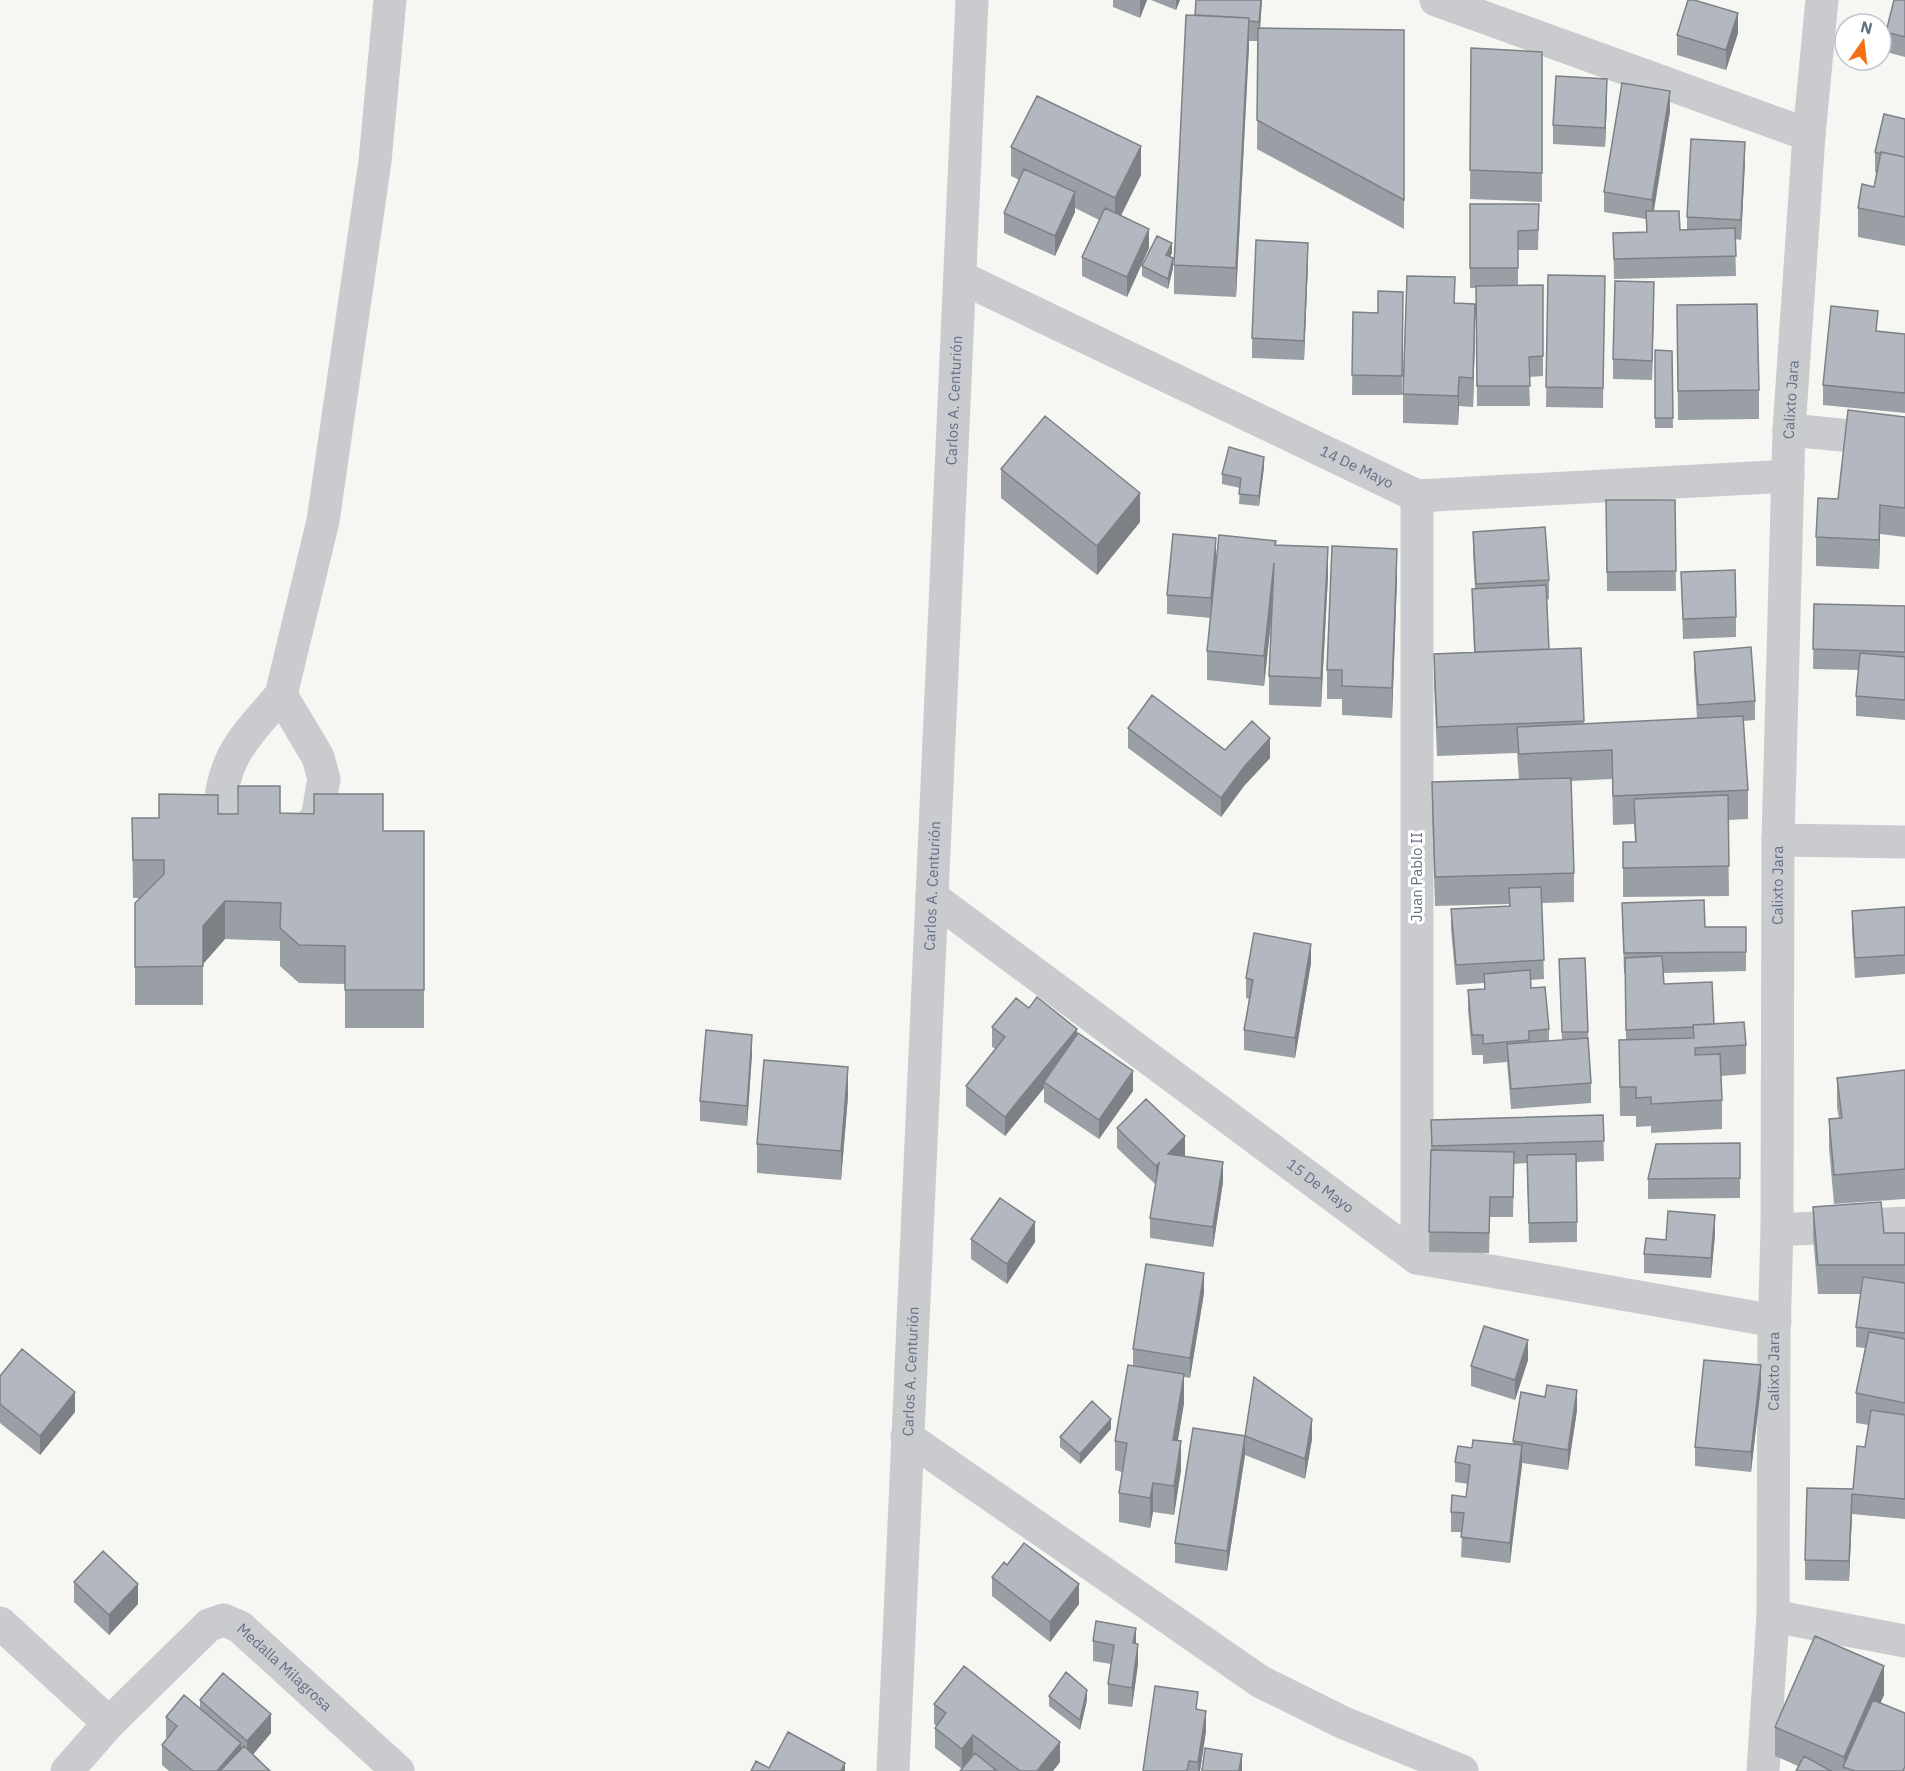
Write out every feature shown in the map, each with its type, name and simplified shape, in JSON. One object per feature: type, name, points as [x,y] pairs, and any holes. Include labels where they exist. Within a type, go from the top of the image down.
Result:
[{"type":"street","points":[[238,836],[229,831],[223,823],[221,810],[226,777],[235,755],[260,718],[281,695],[323,521],[375,161],[390,0]]},
{"type":"street","name":"Carlos A. Centurión","points":[[893,1771],[972,0]]},
{"type":"street","points":[[1436,0],[1809,135]]},
{"type":"street","name":"Calixto Jara","points":[[1763,1771],[1773,1616],[1778,840],[1789,430],[1809,135],[1822,0]]},
{"type":"street","name":"14 De Mayo","points":[[960,277],[1417,496],[1788,476]]},
{"type":"street","points":[[1789,430],[1905,441]]},
{"type":"street","name":"Juan Pablo II","points":[[1417,496],[1417,1258]]},
{"type":"street","points":[[280,836],[296,836],[317,818],[324,779],[318,757],[281,695]]},
{"type":"street","points":[[1778,840],[1905,842]]},
{"type":"street","name":"15 De Mayo","points":[[932,897],[1417,1258],[1775,1321]]},
{"type":"street","points":[[1777,1230],[1905,1223]]},
{"type":"street","points":[[907,1437],[1261,1682],[1344,1724],[1462,1771]]},
{"type":"street","points":[[1773,1616],[1905,1641]]},
{"type":"street","name":"Medalla Milagrosa","points":[[67,1771],[110,1723],[209,1625],[224,1620],[240,1627],[398,1771]]},
{"type":"street","points":[[0,1623],[110,1723]]},
{"type":"building","points":[[1196,0],[1261,0],[1259,22],[1249,21],[1249,18],[1195,15]]},
{"type":"building","points":[[1688,0],[1738,13],[1726,50],[1677,35]]},
{"type":"building","points":[[1894,0],[1905,0],[1905,37],[1893,34],[1893,12],[1891,12]]},
{"type":"building","points":[[1186,15],[1249,18],[1236,268],[1174,265]]},
{"type":"building","points":[[1258,28],[1404,30],[1404,200],[1257,120]]},
{"type":"building","points":[[1471,48],[1542,52],[1542,173],[1470,170]]},
{"type":"building","points":[[1556,76],[1607,79],[1605,128],[1553,125]]},
{"type":"building","points":[[1622,83],[1670,91],[1652,200],[1604,192]]},
{"type":"building","points":[[1037,96],[1141,146],[1115,198],[1011,147]]},
{"type":"building","points":[[1884,114],[1905,119],[1905,157],[1875,152]]},
{"type":"building","points":[[1691,139],[1745,142],[1741,220],[1687,217]]},
{"type":"building","points":[[1881,152],[1905,157],[1905,217],[1858,208],[1862,184],[1874,187]]},
{"type":"building","points":[[1024,169],[1075,192],[1055,236],[1004,213]]},
{"type":"building","points":[[1470,204],[1539,204],[1538,230],[1518,231],[1518,268],[1470,268]]},
{"type":"building","points":[[1105,208],[1149,229],[1127,277],[1082,257]]},
{"type":"building","points":[[1646,211],[1679,211],[1680,230],[1735,228],[1736,256],[1614,259],[1613,233],[1647,232]]},
{"type":"building","points":[[1157,236],[1172,243],[1166,255],[1173,258],[1168,279],[1142,266]]},
{"type":"building","points":[[1256,240],[1308,243],[1304,341],[1252,338]]},
{"type":"building","points":[[1548,275],[1605,276],[1603,388],[1546,387]]},
{"type":"building","points":[[1407,276],[1455,277],[1454,303],[1475,304],[1473,378],[1459,377],[1458,396],[1403,394]]},
{"type":"building","points":[[1615,281],[1654,282],[1652,361],[1613,359]]},
{"type":"building","points":[[1543,285],[1543,356],[1529,357],[1530,386],[1477,386],[1476,286]]},
{"type":"building","points":[[1378,291],[1403,292],[1402,376],[1352,375],[1353,312],[1378,313]]},
{"type":"building","points":[[1757,304],[1759,390],[1678,391],[1677,305]]},
{"type":"building","points":[[1831,306],[1878,311],[1876,331],[1905,334],[1905,393],[1823,385]]},
{"type":"building","points":[[1655,350],[1672,351],[1673,418],[1655,418]]},
{"type":"building","points":[[1848,410],[1905,417],[1905,508],[1880,505],[1879,540],[1816,537],[1818,498],[1838,499]]},
{"type":"building","points":[[1045,416],[1140,493],[1097,546],[1001,469]]},
{"type":"building","points":[[1229,447],[1264,457],[1259,496],[1239,494],[1241,478],[1222,474]]},
{"type":"building","points":[[1606,500],[1675,500],[1676,571],[1607,572]]},
{"type":"building","points":[[1545,527],[1549,580],[1476,584],[1473,532]]},
{"type":"building","points":[[1173,534],[1216,538],[1211,598],[1167,595]]},
{"type":"building","points":[[1219,535],[1276,541],[1275,545],[1328,547],[1321,678],[1269,676],[1274,563],[1264,656],[1207,651]]},
{"type":"building","points":[[1332,546],[1397,549],[1392,688],[1342,686],[1342,670],[1327,670]]},
{"type":"building","points":[[1735,570],[1736,617],[1683,619],[1681,572]]},
{"type":"building","points":[[1546,585],[1549,649],[1475,652],[1472,589]]},
{"type":"building","points":[[1814,604],[1905,606],[1905,652],[1813,649]]},
{"type":"building","points":[[1751,647],[1755,701],[1698,705],[1694,652]]},
{"type":"building","points":[[1581,648],[1584,721],[1437,727],[1434,654]]},
{"type":"building","points":[[1860,653],[1905,657],[1905,700],[1856,696]]},
{"type":"building","points":[[1152,695],[1225,750],[1252,721],[1270,738],[1221,798],[1128,728]]},
{"type":"building","points":[[1743,716],[1748,790],[1613,796],[1612,750],[1519,754],[1517,727]]},
{"type":"building","points":[[1571,778],[1574,873],[1435,877],[1432,782]]},
{"type":"building","points":[[238,786],[280,786],[280,813],[314,814],[314,794],[383,794],[383,831],[424,831],[424,990],[345,990],[345,946],[299,945],[280,928],[281,903],[225,901],[203,926],[203,966],[135,967],[135,903],[164,874],[164,860],[133,860],[132,818],[159,818],[159,794],[218,795],[218,814],[238,814]]},
{"type":"building","points":[[1728,795],[1729,866],[1623,868],[1623,842],[1636,842],[1634,799]]},
{"type":"building","points":[[1541,887],[1544,960],[1456,965],[1451,909],[1510,906],[1509,888]]},
{"type":"building","points":[[1704,900],[1705,927],[1746,927],[1746,952],[1624,953],[1622,903]]},
{"type":"building","points":[[1905,907],[1905,955],[1855,958],[1852,911]]},
{"type":"building","points":[[1254,933],[1311,944],[1295,1038],[1244,1030],[1253,980],[1246,978]]},
{"type":"building","points":[[1662,956],[1664,984],[1712,982],[1714,1024],[1626,1030],[1625,958]]},
{"type":"building","points":[[1585,958],[1588,1032],[1562,1032],[1559,959]]},
{"type":"building","points":[[1530,970],[1531,988],[1545,987],[1549,1029],[1529,1031],[1529,1040],[1483,1044],[1483,1035],[1472,1035],[1468,990],[1485,989],[1484,974]]},
{"type":"building","points":[[1037,997],[1077,1029],[1005,1117],[966,1086],[1005,1037],[992,1027],[1016,998],[1029,1008]]},
{"type":"building","points":[[1744,1022],[1746,1045],[1695,1048],[1695,1055],[1720,1054],[1722,1100],[1651,1104],[1651,1097],[1636,1098],[1636,1087],[1620,1087],[1619,1040],[1694,1038],[1693,1025]]},
{"type":"building","points":[[706,1030],[752,1035],[747,1106],[700,1101]]},
{"type":"building","points":[[1078,1033],[1133,1071],[1099,1120],[1044,1082]]},
{"type":"building","points":[[1588,1038],[1591,1083],[1511,1089],[1507,1044]]},
{"type":"building","points":[[764,1060],[848,1067],[841,1151],[757,1144]]},
{"type":"building","points":[[1905,1070],[1905,1169],[1834,1175],[1829,1119],[1842,1118],[1837,1078]]},
{"type":"building","points":[[1146,1099],[1185,1136],[1168,1154],[1223,1162],[1213,1227],[1150,1218],[1159,1163],[1156,1166],[1117,1128]]},
{"type":"building","points":[[1603,1115],[1604,1141],[1432,1146],[1431,1120]]},
{"type":"building","points":[[1740,1143],[1740,1178],[1648,1179],[1656,1144]]},
{"type":"building","points":[[1431,1150],[1514,1152],[1513,1197],[1490,1197],[1489,1233],[1429,1232]]},
{"type":"building","points":[[1576,1154],[1577,1222],[1529,1223],[1527,1155]]},
{"type":"building","points":[[1000,1198],[1035,1222],[1007,1264],[971,1239]]},
{"type":"building","points":[[1881,1202],[1884,1233],[1905,1233],[1905,1265],[1818,1265],[1813,1207]]},
{"type":"building","points":[[1668,1211],[1715,1215],[1711,1258],[1644,1254],[1646,1238],[1666,1240]]},
{"type":"building","points":[[1146,1264],[1204,1273],[1190,1358],[1133,1349]]},
{"type":"building","points":[[1863,1277],[1905,1283],[1905,1333],[1856,1327]]},
{"type":"building","points":[[1484,1326],[1528,1340],[1515,1380],[1471,1366]]},
{"type":"building","points":[[1869,1332],[1905,1339],[1905,1403],[1856,1393]]},
{"type":"building","points":[[22,1349],[75,1392],[40,1436],[0,1404],[0,1376]]},
{"type":"building","points":[[1704,1360],[1761,1365],[1751,1452],[1695,1447]]},
{"type":"building","points":[[1128,1365],[1184,1374],[1173,1440],[1181,1441],[1174,1486],[1153,1483],[1150,1498],[1119,1493],[1127,1443],[1115,1441]]},
{"type":"building","points":[[1254,1377],[1312,1419],[1305,1459],[1245,1436]]},
{"type":"building","points":[[1547,1385],[1577,1390],[1568,1450],[1513,1441],[1521,1392],[1545,1397]]},
{"type":"building","points":[[1092,1401],[1111,1419],[1080,1454],[1060,1437]]},
{"type":"building","points":[[1871,1410],[1905,1415],[1905,1499],[1852,1494],[1849,1561],[1805,1560],[1807,1488],[1853,1489],[1857,1446],[1865,1447]]},
{"type":"building","points":[[1193,1428],[1245,1436],[1227,1551],[1175,1543]]},
{"type":"building","points":[[1473,1440],[1522,1445],[1510,1543],[1461,1537],[1464,1513],[1451,1512],[1452,1495],[1466,1497],[1470,1465],[1455,1462],[1458,1446],[1472,1448]]},
{"type":"building","points":[[1024,1543],[1079,1584],[1050,1622],[992,1577],[1004,1562],[1007,1565]]},
{"type":"building","points":[[103,1551],[138,1584],[109,1615],[74,1582]]},
{"type":"building","points":[[1096,1621],[1136,1628],[1133,1643],[1138,1644],[1132,1688],[1108,1684],[1114,1645],[1093,1641]]},
{"type":"building","points":[[1815,1636],[1884,1666],[1844,1757],[1775,1727]]},
{"type":"building","points":[[964,1666],[1060,1742],[1037,1771],[1020,1771],[973,1735],[962,1749],[935,1728],[946,1713],[934,1704]]},
{"type":"building","points":[[1066,1672],[1087,1690],[1080,1720],[1049,1696]]},
{"type":"building","points":[[223,1673],[271,1714],[247,1741],[200,1700]]},
{"type":"building","points":[[1155,1686],[1198,1692],[1196,1709],[1206,1711],[1198,1762],[1189,1761],[1187,1771],[1143,1771]]},
{"type":"building","points":[[184,1695],[241,1743],[217,1771],[193,1771],[162,1745],[177,1726],[166,1717]]},
{"type":"building","points":[[1873,1700],[1905,1713],[1905,1766],[1903,1771],[1855,1771],[1843,1767]]},
{"type":"building","points":[[788,1732],[845,1763],[841,1771],[751,1771],[756,1761],[769,1768]]},
{"type":"building","points":[[244,1746],[270,1771],[220,1771]]},
{"type":"building","points":[[1205,1748],[1242,1754],[1239,1771],[1202,1771]]},
{"type":"building","points":[[975,1753],[997,1771],[960,1771]]},
{"type":"building","points":[[1804,1756],[1831,1771],[1796,1771]]}]
